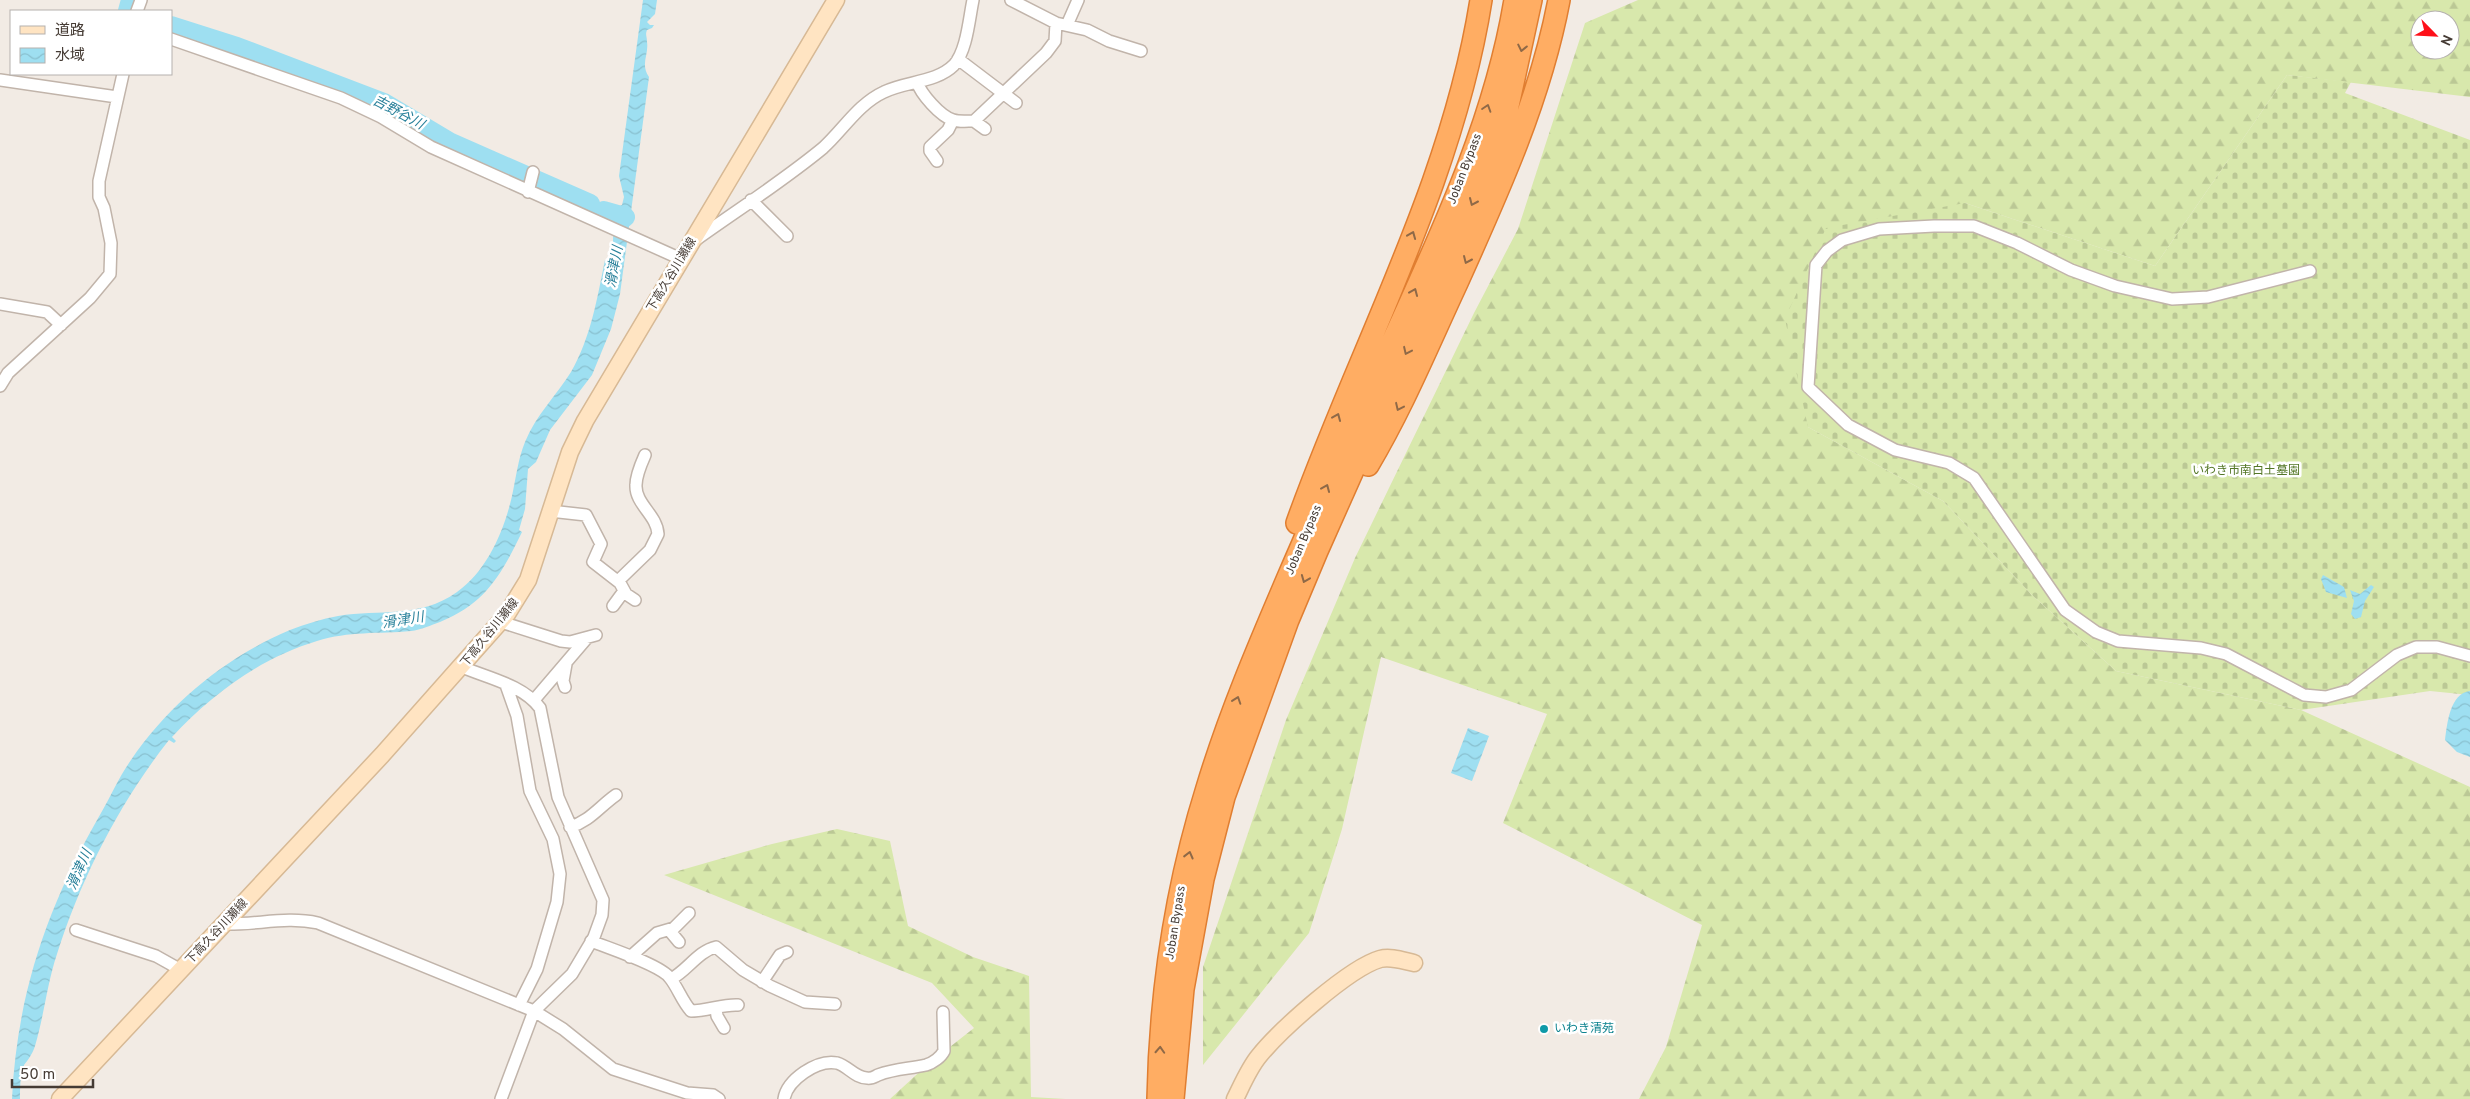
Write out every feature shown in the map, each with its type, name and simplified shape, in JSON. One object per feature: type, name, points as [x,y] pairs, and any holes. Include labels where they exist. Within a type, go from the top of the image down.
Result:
[{"type":"highway","points":[[1258,645],[1278,575],[1318,464],[1434,180],[1466,77],[1481,0]]},
{"type":"highway","name":"Joban Bypass","points":[[1158,1099],[1161,1036],[1171,951],[1184,874],[1206,788],[1258,645],[1461,183],[1498,75],[1515,0]]},
{"type":"highway","name":"Joban Bypass","points":[[1173,1099],[1183,989],[1203,879],[1224,797],[1288,620],[1478,190],[1506,115],[1531,0]]},
{"type":"highway","points":[[1317,551],[1385,436],[1492,204],[1513,155],[1539,82],[1559,0]]},
{"type":"main road","name":"下高久谷川瀬線","points":[[60,1099],[462,667],[501,622],[518,598],[528,580],[570,452],[585,421],[836,0]]},
{"type":"main road","points":[[1234,1099],[1258,1057],[1292,1022],[1345,979],[1379,960],[1388,958],[1414,962]]},
{"type":"street","points":[[691,242],[816,153],[840,132],[851,116],[884,92],[947,72],[958,59],[973,0]]},
{"type":"street","points":[[1011,0],[1062,24],[1087,30],[1110,41],[1141,51]]},
{"type":"street","points":[[974,122],[1005,94],[1055,41],[1062,24],[1078,0]]},
{"type":"street","points":[[172,38],[341,98],[381,117],[431,147],[531,180],[599,222],[681,259]]},
{"type":"street","points":[[958,59],[1016,103]]},
{"type":"street","points":[[0,386],[8,372],[90,298],[110,274],[111,243],[104,208],[99,197],[99,181],[116,97],[123,75]]},
{"type":"street","points":[[0,80],[116,97]]},
{"type":"street","points":[[918,82],[920,92],[925,99],[953,120],[974,122],[985,129]]},
{"type":"street","points":[[937,161],[930,152],[930,147],[948,130],[953,120]]},
{"type":"street","points":[[751,200],[787,236]]},
{"type":"street","points":[[2310,271],[2208,297],[2172,299],[2115,286],[2070,270],[2017,243],[1974,226],[1879,229],[1842,240],[1828,251],[1816,265],[1808,387],[1848,425],[1895,450],[1949,464],[1974,478],[2065,610],[2096,632],[2118,641],[2201,648],[2226,654],[2304,695],[2326,697],[2351,690],[2397,655],[2416,647],[2437,647],[2470,656]]},
{"type":"street","points":[[0,304],[46,312],[61,325]]},
{"type":"street","points":[[613,606],[621,586],[650,550],[658,534],[654,520],[638,498],[636,491],[638,475],[645,455]]},
{"type":"street","points":[[550,511],[586,515],[601,544],[593,562],[635,600]]},
{"type":"street","points":[[501,622],[562,641],[570,642],[592,636],[565,662],[534,700]]},
{"type":"street","points":[[565,662],[563,681],[565,687]]},
{"type":"street","points":[[462,667],[506,685],[534,700],[542,717],[554,784],[570,827],[603,900],[602,915],[591,941],[572,974],[534,1011],[502,1099]]},
{"type":"street","points":[[506,685],[517,716],[532,796],[553,839],[560,874],[557,902],[537,969],[519,1005]]},
{"type":"street","points":[[570,827],[583,823],[592,817],[616,795]]},
{"type":"street","points":[[630,957],[657,933],[669,930],[689,913]]},
{"type":"street","points":[[224,924],[245,925],[296,918],[318,923],[534,1011],[563,1029],[613,1069],[687,1093],[713,1095],[719,1099]]},
{"type":"street","points":[[76,930],[156,956],[181,970]]},
{"type":"street","points":[[669,930],[679,942]]},
{"type":"street","points":[[591,941],[656,967],[670,978],[684,1004],[691,1011],[716,1009],[729,1005],[738,1006]]},
{"type":"street","points":[[670,978],[680,974],[705,952],[716,947],[743,970],[762,982],[805,1002],[835,1004]]},
{"type":"street","points":[[762,982],[780,955],[787,952]]},
{"type":"street","points":[[716,1009],[717,1016],[724,1028]]},
{"type":"street","points":[[784,1099],[789,1086],[808,1070],[832,1063],[839,1064],[860,1078],[866,1078],[893,1069],[927,1064],[934,1061],[944,1051],[943,1012]]},
{"type":"green space","points":[[1638,0],[2470,0],[2470,97],[2287,75],[2155,266],[1965,203],[1808,427],[1943,501],[2032,595],[2116,671],[2301,710],[2470,787],[2470,1099],[1639,1099],[1666,1047],[1702,925],[1503,823],[1547,714],[1381,657],[1342,829],[1309,933],[1203,1065],[1203,967],[1286,720],[1355,558],[1474,313],[1518,229],[1585,23]]},
{"type":"green space","name":"いわき市南白土墓園","points":[[2287,75],[2351,82],[2345,93],[2470,140],[2470,695],[2430,691],[2301,710],[2116,671],[2032,595],[1943,501],[1808,427],[1785,319],[1826,228],[1965,203],[2155,266]]},
{"type":"green space","points":[[837,829],[890,841],[908,926],[973,957],[1029,976],[1031,1097],[1066,1099],[890,1099],[927,1065],[974,1028],[932,983],[664,875],[772,844]]},
{"type":"water","name":"滑津川","points":[[643,0],[657,0],[655,14],[647,22],[650,25],[654,25],[646,33],[645,68],[649,77],[620,294],[611,329],[592,375],[550,430],[536,462],[528,469],[525,509],[519,530],[522,532],[507,562],[481,597],[440,622],[411,631],[352,634],[329,638],[296,648],[276,657],[256,668],[220,693],[172,737],[176,741],[174,743],[169,740],[118,815],[90,869],[67,926],[54,965],[35,1046],[23,1068],[20,1082],[20,1099],[12,1099],[15,1060],[28,986],[51,916],[82,847],[123,773],[146,739],[163,719],[201,684],[222,668],[266,641],[290,630],[338,616],[414,610],[443,600],[468,583],[493,549],[509,509],[525,442],[535,423],[578,359],[592,318],[605,260],[609,260],[611,254],[613,238],[612,214],[622,205],[624,197],[619,176]]},
{"type":"water","points":[[2323,575],[2344,587],[2347,598],[2326,592],[2321,579]]},
{"type":"water","points":[[2371,585],[2374,587],[2365,601],[2361,617],[2355,619],[2351,614],[2354,601],[2350,590],[2360,594]]},
{"type":"water","points":[[2470,691],[2470,757],[2457,752],[2445,740],[2454,703],[2463,693]]},
{"type":"water","points":[[1468,728],[1489,736],[1472,781],[1451,773]]},
{"type":"waterway","name":"吉野谷川","points":[[128,10],[131,0]]},
{"type":"waterway","name":"吉野谷川","points":[[172,26],[237,47],[384,103],[451,143],[590,204]]},
{"type":"waterway","name":"吉野谷川","points":[[604,211],[625,217]]},
{"type":"place","name":"いわき清苑","points":[[1544,1029]]}]
